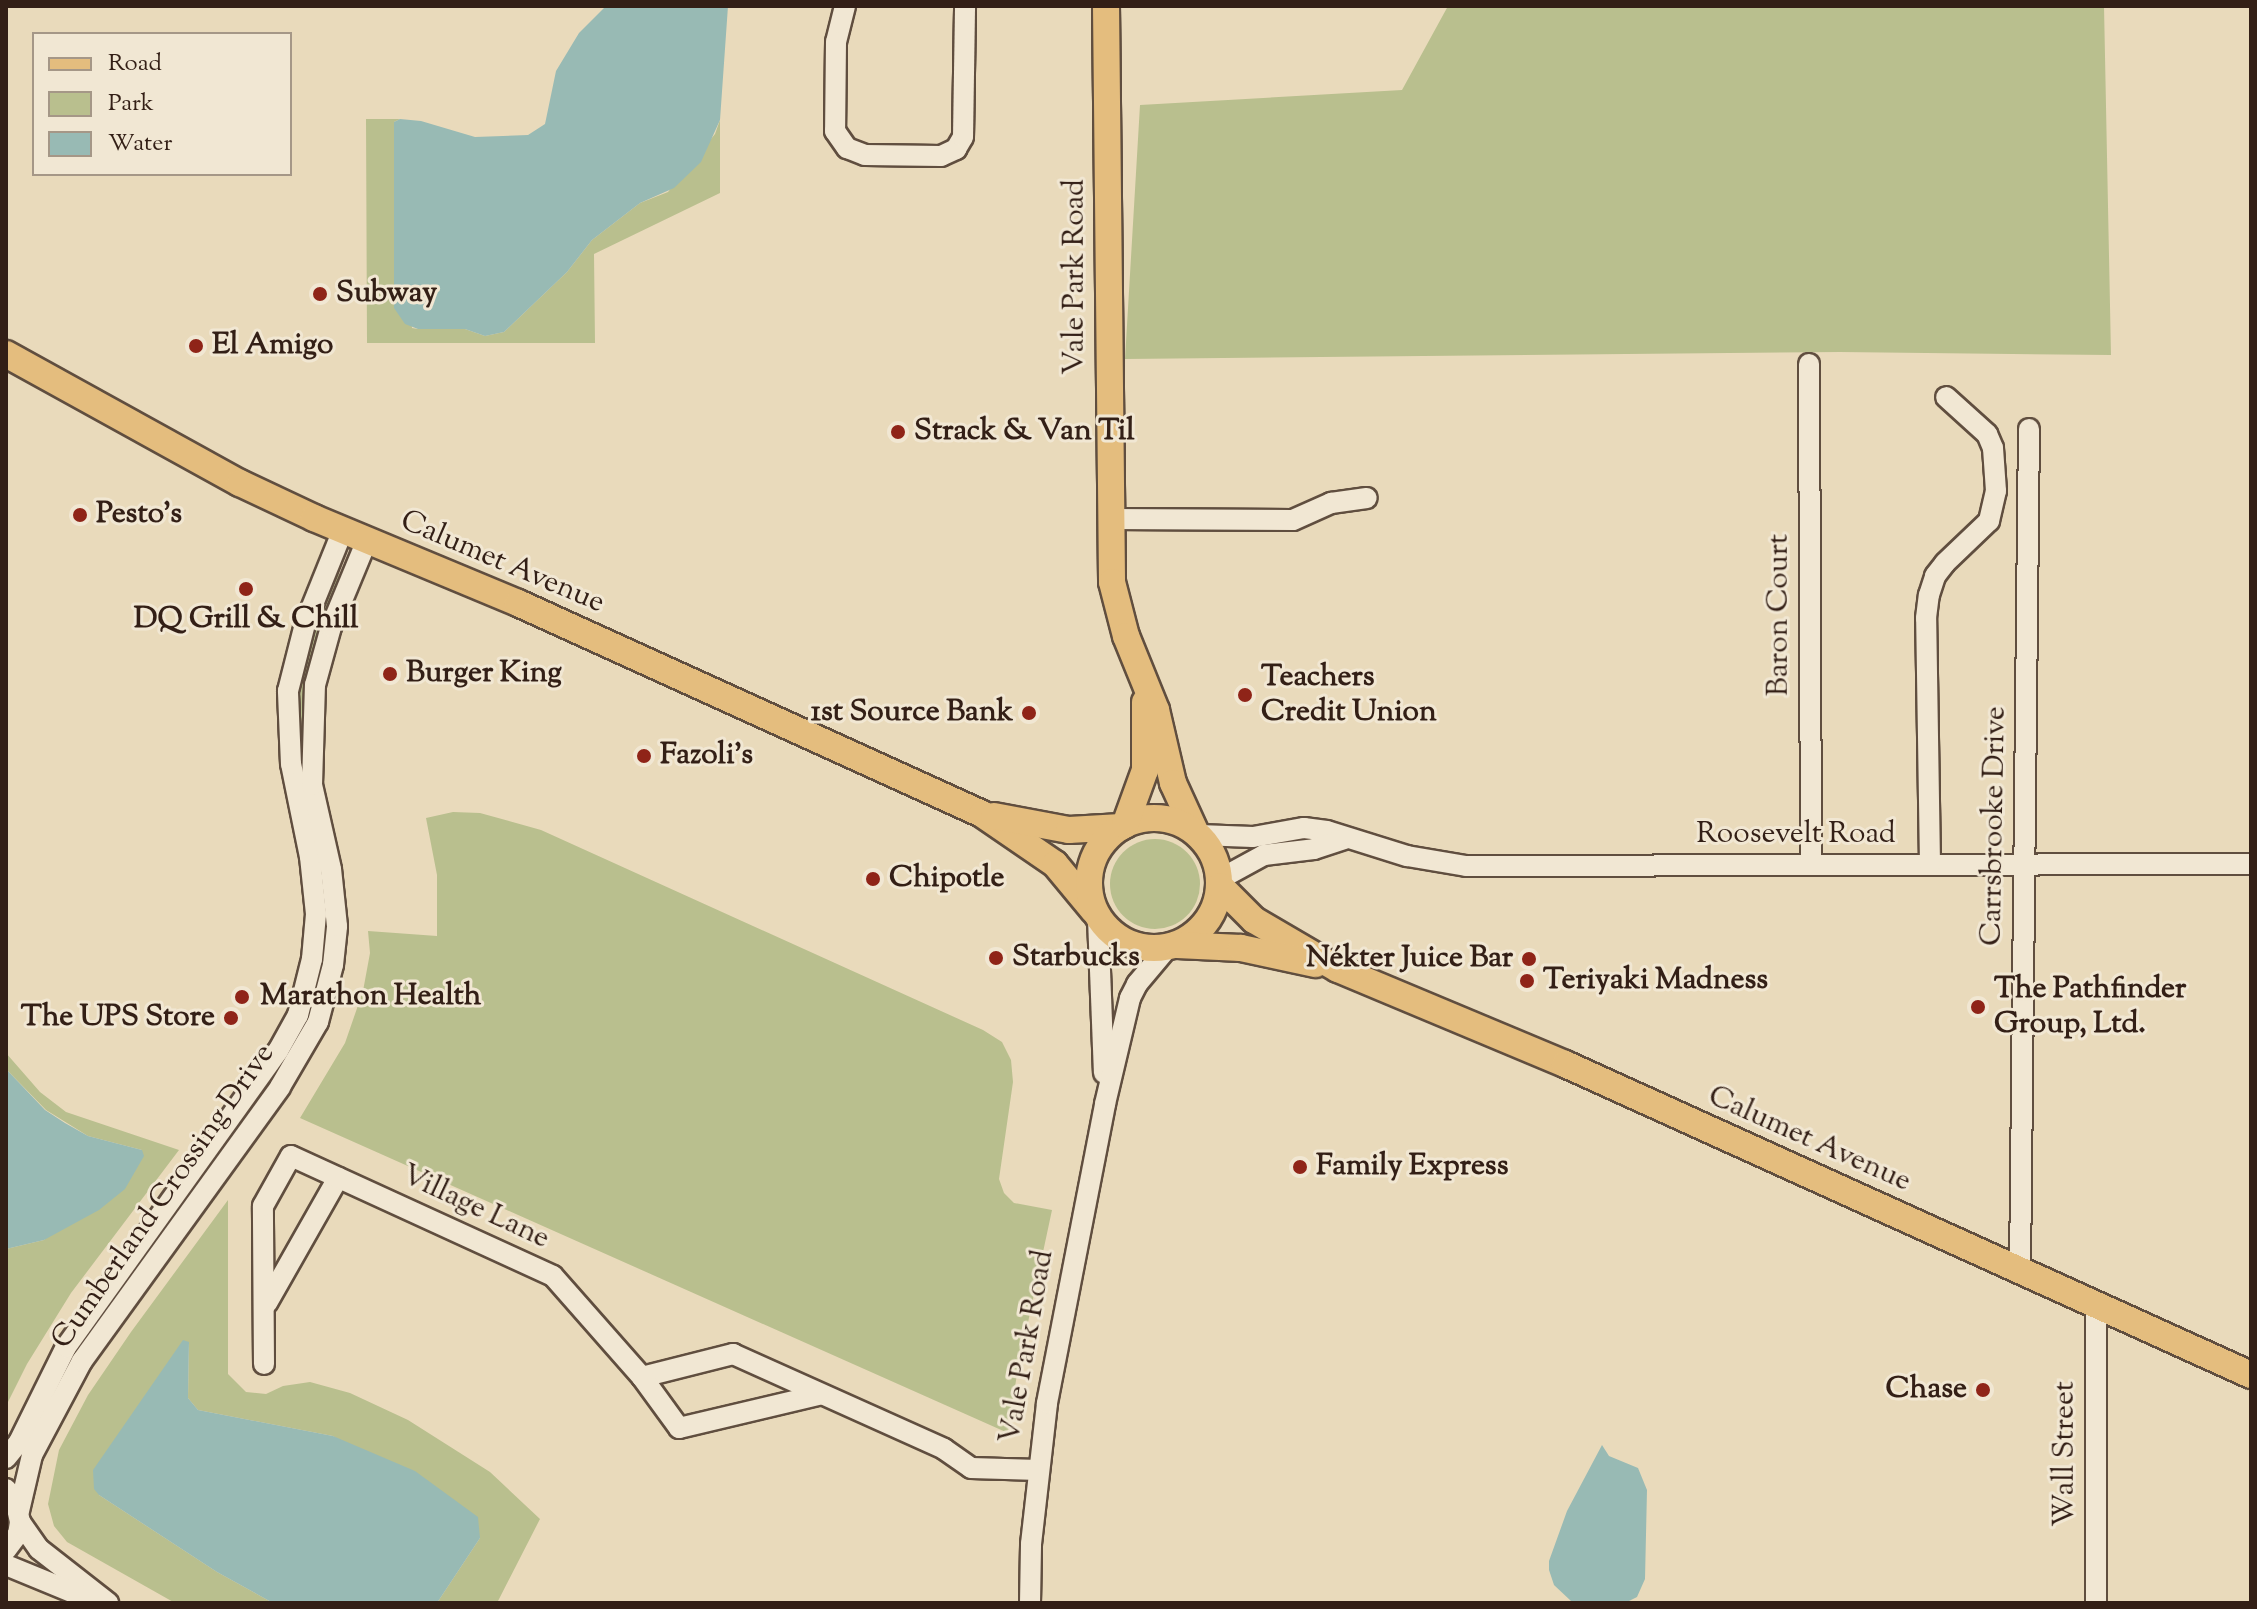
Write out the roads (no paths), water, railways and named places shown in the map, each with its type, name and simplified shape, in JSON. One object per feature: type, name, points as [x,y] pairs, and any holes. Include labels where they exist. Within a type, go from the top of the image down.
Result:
[{"type":"main road","name":"Vale Park Road","points":[[1106,6],[1110,519],[1114,595],[1159,721],[1173,783],[1197,833]]},
{"type":"main road","name":"Calumet Avenue","points":[[6,354],[240,483],[547,616],[982,814],[1055,864],[1096,914]]},
{"type":"main road","name":"Vale Park Road","points":[[1123,826],[1145,770],[1145,686]]},
{"type":"main road","name":"Calumet Avenue","points":[[982,814],[1069,830],[1123,826]]},
{"type":"main road","points":[[1160,819],[1197,833],[1213,855],[1220,883],[1208,917],[1172,946],[1145,948],[1127,943],[1110,932],[1096,914],[1089,890],[1093,862],[1100,847],[1123,826],[1160,819]]},
{"type":"main road","name":"Calumet Avenue","points":[[1220,883],[1254,920],[1338,969],[1565,1064],[2251,1375]]},
{"type":"main road","name":"Calumet Avenue","points":[[1172,946],[1241,948],[1338,969]]},
{"type":"street","points":[[845,6],[836,42],[835,131],[847,148],[865,155],[941,156],[956,149],[963,137],[965,6]]},
{"type":"street","name":"Baron Court","points":[[1809,364],[1811,865]]},
{"type":"street","points":[[1930,864],[1926,618],[1929,595],[1935,576],[1945,563],[1989,521],[1996,491],[1993,448],[1987,434],[1946,397]]},
{"type":"street","name":"Carrsbrooke Drive","points":[[2020,1271],[2029,429]]},
{"type":"street","points":[[1110,519],[1293,520],[1331,503],[1367,498]]},
{"type":"street","name":"Cumberland Crossing Drive","points":[[6,1458],[19,1442],[74,1335],[278,1051],[298,1015],[312,959],[316,914],[310,857],[291,764],[288,691],[305,624],[355,535]]},
{"type":"street","name":"Cumberland Crossing Drive","points":[[6,1550],[18,1534],[32,1455],[82,1361],[280,1087],[318,1022],[333,965],[337,926],[331,869],[312,785],[315,685],[355,535]]},
{"type":"street","name":"Roosevelt Road","points":[[1197,833],[1253,837],[1304,828],[1327,831],[1344,839],[1421,859],[1466,866],[2251,864]]},
{"type":"street","points":[[1220,883],[1264,855],[1314,849],[1344,839]]},
{"type":"street","name":"Vale Park Road","points":[[1096,914],[1105,1104]]},
{"type":"street","name":"Vale Park Road","points":[[1030,1603],[1039,1470],[1059,1329],[1090,1196],[1105,1104],[1130,998],[1137,984],[1172,946]]},
{"type":"street","name":"Village Lane","points":[[264,1364],[263,1206],[291,1156],[553,1276],[642,1377],[679,1428],[819,1395]]},
{"type":"street","name":"Village Lane","points":[[266,1305],[338,1178]]},
{"type":"street","name":"Wall Street","points":[[2096,1305],[2096,1603]]},
{"type":"street","points":[[642,1377],[733,1354],[944,1449],[971,1468],[1039,1470]]},
{"type":"street","points":[[6,1489],[39,1549],[108,1603]]},
{"type":"street","points":[[6,1565],[97,1603]]},
{"type":"water","points":[[606,6],[728,6],[720,120],[701,162],[674,188],[640,203],[592,240],[567,272],[504,332],[485,336],[465,329],[418,329],[405,324],[394,308],[394,122],[400,119],[421,121],[475,137],[528,135],[545,124],[556,71],[579,33]]},
{"type":"water","points":[[6,1069],[45,1110],[65,1123],[88,1136],[142,1150],[144,1156],[125,1189],[99,1210],[44,1240],[6,1249]]},
{"type":"water","points":[[183,1340],[189,1342],[188,1398],[198,1410],[333,1436],[415,1471],[478,1517],[480,1538],[437,1603],[273,1603],[217,1572],[99,1495],[94,1489],[93,1470]]},
{"type":"water","points":[[1602,1445],[1609,1456],[1638,1468],[1647,1490],[1645,1579],[1637,1597],[1627,1602],[1571,1601],[1554,1585],[1549,1561],[1567,1511]]},
{"type":"place","name":"Subway","points":[[320,294]]},
{"type":"place","name":"El Amigo","points":[[196,346]]},
{"type":"place","name":"Strack & Van Til","points":[[898,432]]},
{"type":"place","name":"Pesto's","points":[[80,515]]},
{"type":"place","name":"DQ Grill & Chill","points":[[246,589]]},
{"type":"place","name":"Burger King","points":[[390,674]]},
{"type":"place","name":"Teachers Credit Union","points":[[1245,695]]},
{"type":"place","name":"1st Source Bank","points":[[1029,713]]},
{"type":"place","name":"Fazoli's","points":[[644,756]]},
{"type":"place","name":"Chipotle","points":[[873,879]]},
{"type":"place","name":"Starbucks","points":[[996,958]]},
{"type":"place","name":"Nékter Juice Bar","points":[[1529,959]]},
{"type":"place","name":"Teriyaki Madness","points":[[1527,981]]},
{"type":"place","name":"Marathon Health","points":[[242,997]]},
{"type":"place","name":"The Pathfinder Group, Ltd.","points":[[1978,1007]]},
{"type":"place","name":"The UPS Store","points":[[231,1018]]},
{"type":"place","name":"Family Express","points":[[1300,1167]]},
{"type":"place","name":"Chase","points":[[1983,1390]]}]
